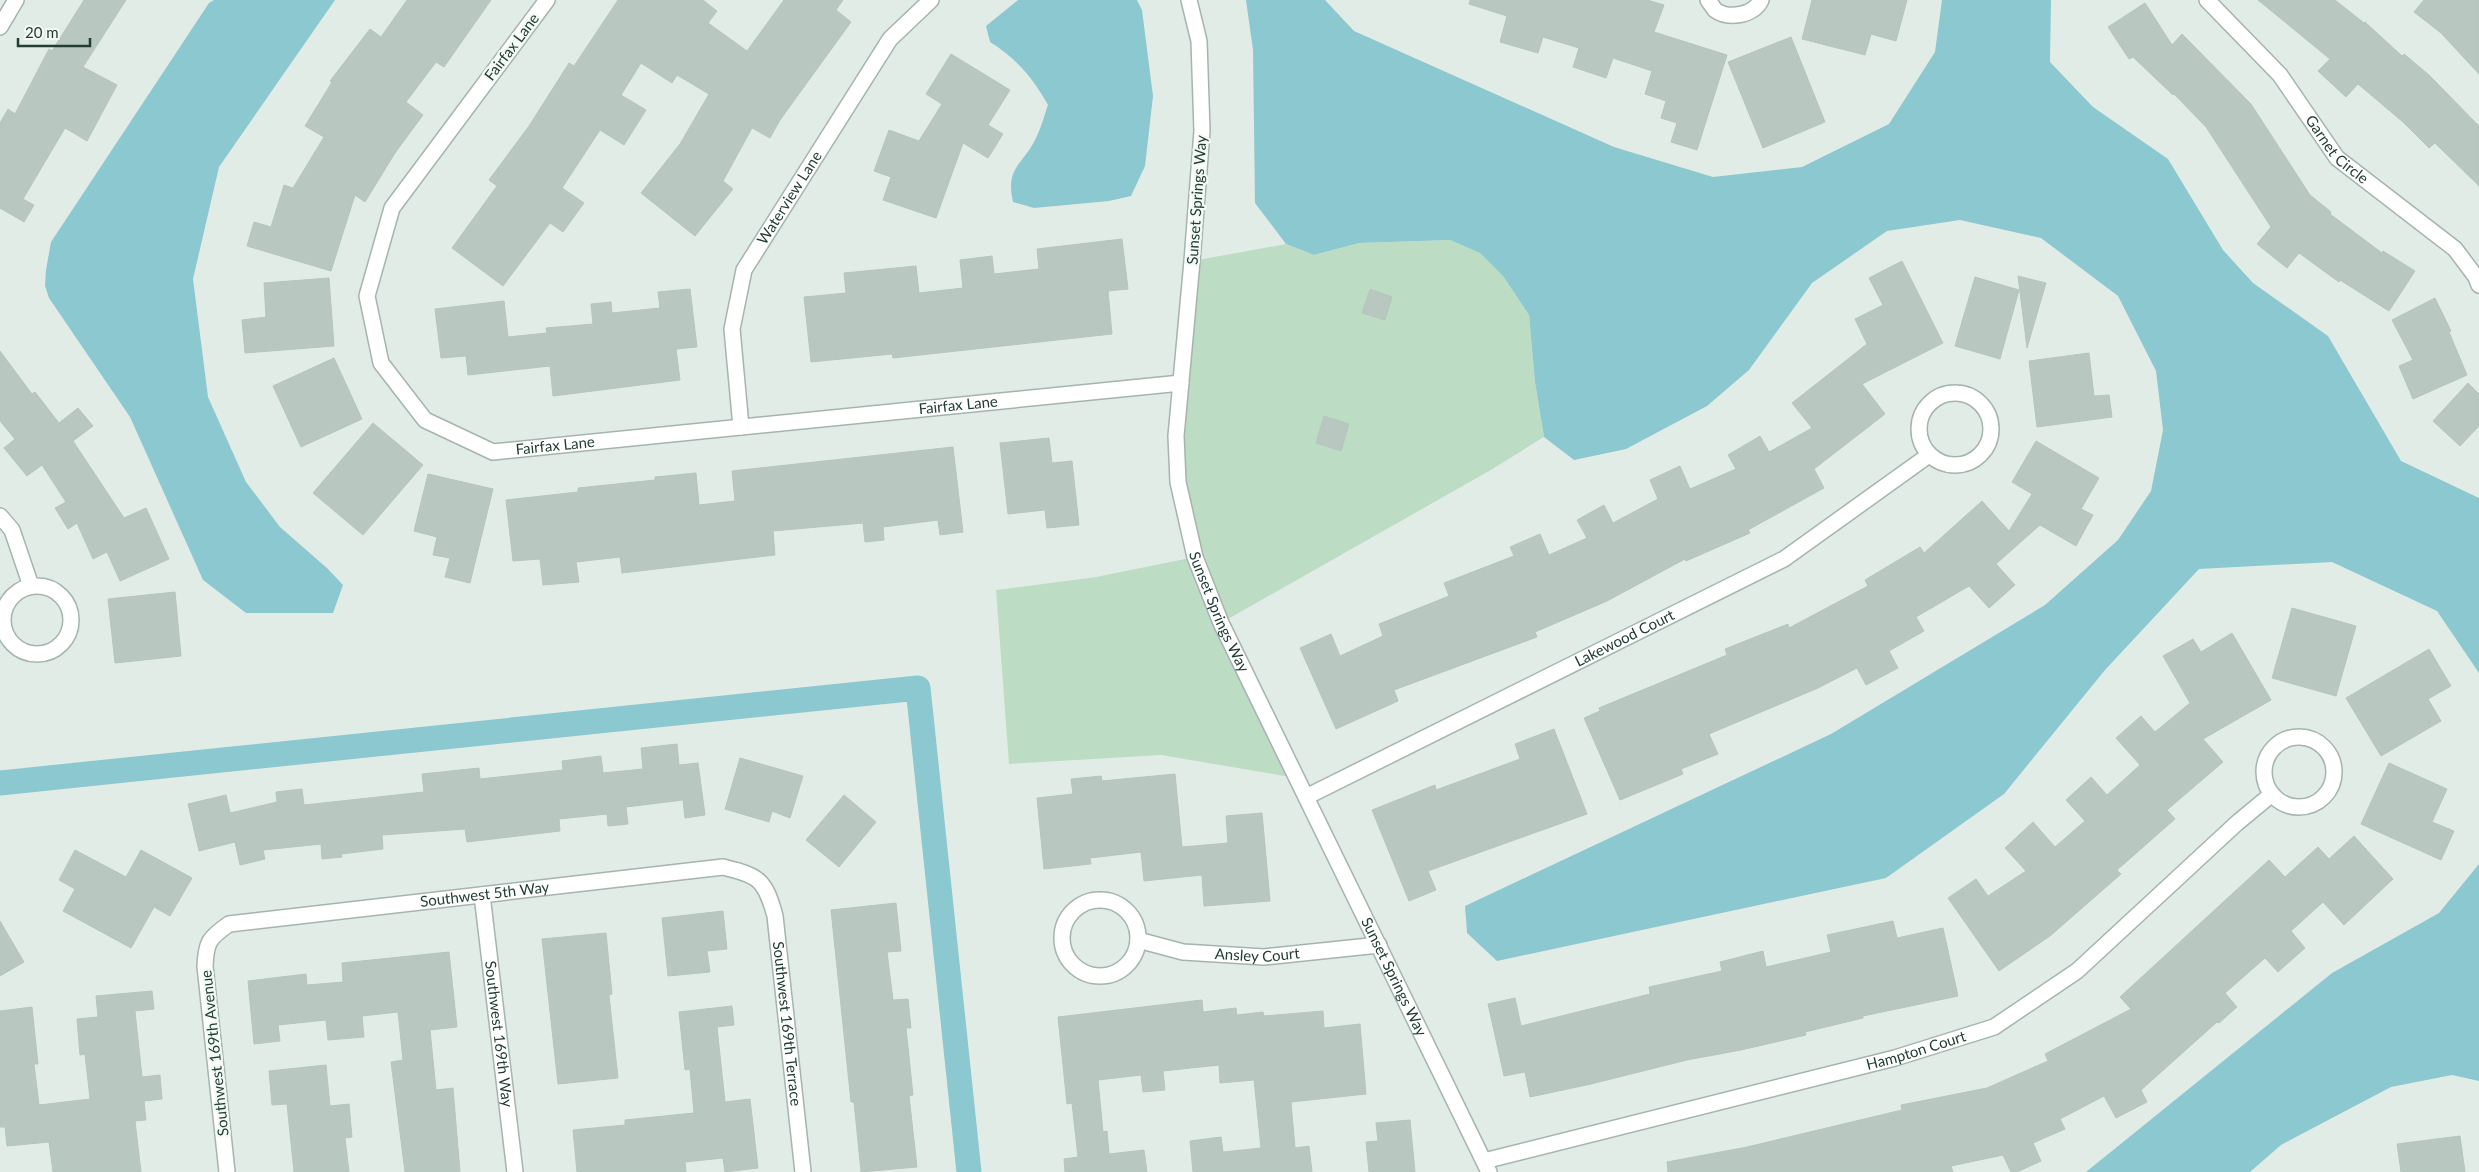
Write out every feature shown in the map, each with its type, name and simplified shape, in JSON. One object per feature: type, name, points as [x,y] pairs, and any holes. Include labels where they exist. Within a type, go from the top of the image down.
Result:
[{"type":"street","points":[[0,27],[16,0]]},
{"type":"street","name":"Fairfax Lane","points":[[547,0],[392,208],[367,296],[381,363],[425,420],[494,452],[1181,383]]},
{"type":"street","name":"Waterview Lane","points":[[742,427],[732,329],[744,270],[890,39],[931,0]]},
{"type":"street","name":"Sunset Springs Way","points":[[1189,0],[1199,41],[1202,131],[1176,436],[1178,482],[1195,557],[1221,623],[1487,1167]]},
{"type":"street","points":[[1708,0],[1716,10],[1728,15],[1749,13],[1758,6],[1761,0]]},
{"type":"street","name":"Garnet Circle","points":[[2207,0],[2280,75],[2337,158],[2454,249],[2476,277],[2479,285]]},
{"type":"street","points":[[1960,393],[1980,403],[1988,413],[1991,425],[1990,438],[1980,454],[1965,464],[1952,465],[1940,462],[1929,455],[1922,446],[1919,429],[1922,412],[1929,403],[1938,396],[1960,393]]},
{"type":"street","name":"Lakewood Court","points":[[1306,797],[1784,559],[1929,455]]},
{"type":"street","points":[[0,516],[12,530],[31,586]]},
{"type":"street","points":[[31,586],[44,586],[55,590],[64,598],[70,608],[72,620],[70,632],[64,643],[54,650],[43,654],[22,651],[13,645],[3,626],[6,605],[21,589],[31,586]]},
{"type":"street","points":[[2293,737],[2306,737],[2317,741],[2326,749],[2332,759],[2334,780],[2322,799],[2313,804],[2296,807],[2281,802],[2272,794],[2266,784],[2264,772],[2266,760],[2277,746],[2293,737]]},
{"type":"street","name":"Hampton Court","points":[[1487,1167],[1895,1058],[1994,1027],[2077,971],[2237,823],[2272,794]]},
{"type":"street","name":"Southwest 5th Way","points":[[212,936],[228,924],[246,920],[724,867],[745,872],[760,880]]},
{"type":"street","name":"Southwest 169th Terrace","points":[[760,880],[770,898],[775,916],[803,1172]]},
{"type":"street","name":"Southwest 169th Way","points":[[482,895],[514,1172]]},
{"type":"street","points":[[1102,901],[1120,906],[1130,915],[1136,927],[1138,940],[1135,952],[1120,970],[1110,975],[1098,976],[1086,974],[1067,959],[1062,948],[1061,936],[1064,923],[1072,912],[1082,904],[1102,901]]},
{"type":"street","name":"Southwest 169th Avenue","points":[[212,936],[206,948],[205,966],[227,1172]]},
{"type":"street","name":"Ansley Court","points":[[1138,940],[1183,952],[1264,957],[1378,945]]},
{"type":"green space","points":[[1450,240],[1480,253],[1503,276],[1529,315],[1535,382],[1544,437],[1489,471],[1221,623],[1297,778],[1161,755],[1009,764],[996,590],[1096,577],[1195,557],[1178,482],[1192,261],[1286,244],[1314,255],[1359,243]]},
{"type":"water","points":[[214,0],[335,0],[219,167],[193,279],[208,397],[246,482],[280,527],[328,569],[343,585],[333,613],[246,613],[203,580],[130,417],[49,298],[45,286],[51,242],[209,3]]},
{"type":"water","points":[[1018,0],[1137,0],[1142,10],[1153,96],[1145,166],[1131,196],[1109,201],[1034,208],[1013,202],[1011,181],[1013,173],[1036,138],[1048,105],[1023,69],[990,42],[986,26]]},
{"type":"water","points":[[1246,0],[1325,0],[1354,31],[1614,147],[1713,177],[1802,167],[1889,124],[1935,52],[1942,0],[2051,0],[2050,62],[2093,107],[2168,159],[2223,250],[2253,283],[2328,336],[2401,461],[2479,498],[2479,673],[2437,611],[2332,562],[2199,569],[2105,670],[2004,794],[1886,878],[1497,961],[1467,933],[1465,906],[1831,734],[2045,605],[2118,540],[2151,491],[2163,430],[2156,371],[2118,296],[2041,238],[1960,220],[1887,231],[1812,283],[1749,370],[1707,406],[1626,449],[1574,460],[1544,437],[1535,382],[1529,315],[1503,276],[1480,253],[1450,240],[1359,243],[1314,255],[1286,244],[1255,203],[1253,50]]},
{"type":"water","points":[[2479,864],[2479,1081],[2452,1075],[2391,1087],[2281,1145],[2250,1172],[2086,1172],[2332,973],[2439,913]]},
{"type":"building","points":[[84,0],[126,0],[83,67],[117,85],[87,141],[65,128],[23,199],[34,205],[24,222],[0,208],[0,123],[8,109],[15,114],[49,49],[52,51]]},
{"type":"building","points":[[407,0],[491,0],[444,67],[436,62],[406,102],[423,115],[395,153],[365,202],[355,195],[331,271],[247,246],[254,222],[271,227],[284,185],[293,188],[324,137],[305,126],[332,82],[330,81],[370,29],[381,37]]},
{"type":"building","points":[[618,0],[703,0],[717,11],[708,23],[747,51],[784,0],[843,0],[836,10],[851,22],[780,120],[770,138],[752,128],[723,181],[733,189],[695,236],[641,193],[680,144],[709,94],[677,75],[672,83],[641,63],[621,95],[646,110],[624,145],[600,130],[562,188],[584,203],[563,232],[550,223],[503,286],[452,248],[497,186],[489,180],[529,126],[569,63],[574,66]]},
{"type":"building","points":[[1470,0],[1647,0],[1664,5],[1654,32],[1727,55],[1697,150],[1671,142],[1677,123],[1661,118],[1666,101],[1645,94],[1652,71],[1613,58],[1606,78],[1573,67],[1579,48],[1543,37],[1538,53],[1500,42],[1507,16],[1469,4]]},
{"type":"building","points":[[1812,0],[1907,0],[1896,41],[1871,34],[1865,55],[1802,39]]},
{"type":"building","points":[[2258,0],[2335,0],[2365,22],[2402,56],[2404,54],[2429,75],[2479,126],[2479,186],[2435,143],[2429,148],[2403,122],[2358,84],[2346,97],[2318,71],[2330,59]]},
{"type":"building","points":[[2424,0],[2479,0],[2479,74],[2441,33],[2414,12]]},
{"type":"building","points":[[2145,3],[2172,45],[2182,34],[2251,104],[2310,195],[2331,212],[2330,214],[2382,253],[2383,251],[2415,271],[2389,311],[2340,280],[2339,282],[2299,253],[2287,268],[2257,244],[2271,227],[2206,127],[2174,94],[2133,57],[2129,59],[2108,27]]},
{"type":"building","points":[[1791,37],[1825,122],[1763,148],[1728,62]]},
{"type":"building","points":[[951,54],[1010,90],[988,125],[1003,134],[988,158],[963,143],[936,218],[883,200],[891,177],[874,171],[889,130],[919,141],[942,104],[926,94]]},
{"type":"building","points":[[1122,239],[1128,289],[1108,291],[1112,334],[893,358],[892,354],[811,362],[804,297],[846,293],[844,273],[916,266],[919,293],[963,288],[960,260],[992,256],[994,274],[1039,269],[1037,249]]},
{"type":"building","points":[[1902,261],[1943,343],[1862,384],[1885,414],[1814,469],[1824,488],[1748,530],[1750,533],[1686,561],[1685,559],[1607,601],[1535,632],[1537,637],[1394,690],[1398,701],[1336,729],[1300,648],[1331,634],[1340,656],[1383,636],[1379,624],[1449,596],[1444,583],[1514,556],[1510,547],[1540,534],[1549,555],[1587,538],[1577,520],[1604,505],[1613,523],[1658,499],[1650,480],[1680,466],[1690,489],[1736,469],[1728,455],[1760,436],[1769,452],[1812,428],[1792,403],[1867,344],[1855,319],[1883,305],[1869,278]]},
{"type":"building","points":[[2018,276],[2046,283],[2027,348]]},
{"type":"building","points":[[1975,277],[2019,290],[2000,359],[1955,346]]},
{"type":"building","points":[[329,278],[334,346],[245,353],[242,320],[266,317],[264,283]]},
{"type":"building","points":[[690,289],[697,347],[676,349],[680,380],[553,396],[550,366],[468,375],[466,356],[441,358],[435,309],[504,301],[508,337],[547,333],[546,328],[593,324],[591,304],[611,302],[612,313],[660,308],[658,292]]},
{"type":"building","points":[[1370,289],[1392,297],[1385,320],[1362,313]]},
{"type":"building","points":[[2435,298],[2451,331],[2449,332],[2467,375],[2413,399],[2399,366],[2413,360],[2392,320]]},
{"type":"building","points":[[0,351],[32,394],[35,392],[59,423],[78,408],[93,426],[73,441],[124,518],[146,508],[169,559],[120,581],[107,552],[93,559],[77,523],[68,529],[55,508],[66,502],[42,465],[27,476],[4,448],[15,439],[0,421]]},
{"type":"building","points":[[2089,353],[2094,396],[2109,395],[2112,417],[2037,427],[2029,361]]},
{"type":"building","points":[[334,358],[362,419],[301,447],[273,386]]},
{"type":"building","points":[[2468,383],[2479,394],[2479,426],[2460,446],[2433,421]]},
{"type":"building","points":[[1324,416],[1349,424],[1341,451],[1316,443]]},
{"type":"building","points":[[373,423],[423,465],[363,535],[313,493]]},
{"type":"building","points":[[1049,438],[1052,463],[1072,461],[1079,525],[1047,528],[1045,510],[1008,514],[1000,443]]},
{"type":"building","points":[[2036,441],[2099,478],[2081,509],[2093,515],[2076,546],[2040,525],[1996,564],[2015,585],[1989,608],[1969,586],[1916,617],[1924,631],[1889,651],[1898,668],[1866,685],[1857,668],[1818,688],[1709,734],[1718,754],[1681,769],[1683,774],[1620,800],[1584,718],[1600,711],[1599,708],[1727,655],[1725,649],[1788,624],[1789,628],[1868,586],[1865,580],[1920,547],[1924,553],[1982,501],[2009,531],[2032,494],[2012,482]]},
{"type":"building","points":[[953,447],[963,532],[940,535],[938,520],[883,527],[884,540],[865,542],[863,523],[773,531],[775,555],[622,573],[620,557],[576,562],[579,582],[543,585],[540,559],[513,561],[506,500],[578,492],[578,488],[655,480],[655,477],[696,473],[699,505],[735,501],[732,471]]},
{"type":"building","points":[[428,474],[493,489],[470,583],[445,577],[450,558],[433,555],[437,537],[414,531]]},
{"type":"building","points":[[175,592],[181,656],[115,663],[108,599]]},
{"type":"building","points":[[2292,608],[2356,626],[2336,696],[2272,678]]},
{"type":"building","points":[[2232,633],[2271,700],[2203,739],[2223,762],[2167,810],[2175,819],[2117,870],[2121,874],[2050,936],[1999,971],[1948,898],[1976,879],[1988,896],[2026,871],[2005,848],[2033,822],[2055,847],[2085,821],[2066,800],[2091,777],[2107,795],[2140,765],[2116,738],[2141,716],[2155,732],[2190,703],[2163,656],[2193,639],[2201,652]]},
{"type":"building","points":[[2429,649],[2451,686],[2428,699],[2441,721],[2381,756],[2346,698]]},
{"type":"building","points":[[1554,729],[1587,814],[1428,871],[1436,890],[1409,901],[1372,810],[1435,785],[1436,790],[1520,759],[1515,744]]},
{"type":"building","points":[[677,744],[679,765],[698,763],[705,815],[685,818],[683,800],[626,807],[628,824],[608,826],[607,814],[559,819],[560,831],[467,842],[465,829],[382,835],[383,849],[341,854],[342,857],[322,859],[321,844],[263,850],[265,859],[240,865],[235,842],[199,851],[188,804],[226,795],[230,813],[277,802],[276,792],[302,789],[304,805],[424,792],[422,774],[479,768],[480,779],[563,770],[562,761],[601,756],[603,773],[643,769],[641,748]]},
{"type":"building","points":[[740,758],[803,776],[790,818],[772,811],[769,822],[725,809]]},
{"type":"building","points":[[2389,763],[2447,789],[2432,822],[2454,831],[2441,860],[2361,824]]},
{"type":"building","points":[[1175,774],[1182,847],[1228,843],[1226,816],[1262,813],[1270,901],[1204,906],[1202,875],[1144,881],[1141,852],[1090,858],[1091,864],[1044,869],[1037,798],[1073,794],[1071,779],[1101,776],[1102,781]]},
{"type":"building","points":[[844,795],[876,822],[839,867],[806,840]]},
{"type":"building","points":[[2354,836],[2393,879],[2344,925],[2323,902],[2291,931],[2305,948],[2278,972],[2265,958],[2225,993],[2237,1007],[2219,1023],[2217,1022],[2141,1090],[2147,1102],[2116,1118],[2104,1096],[2060,1119],[2065,1129],[2033,1143],[2041,1161],[2017,1172],[2011,1172],[2003,1155],[1951,1166],[1953,1172],[1668,1172],[1667,1162],[1747,1147],[1902,1110],[1901,1105],[1987,1088],[2048,1061],[2045,1054],[2131,1009],[2120,997],[2269,860],[2285,877],[2318,847],[2329,859]]},
{"type":"building","points":[[75,850],[126,877],[141,850],[192,878],[170,916],[154,907],[131,948],[63,911],[75,889],[59,880]]},
{"type":"building","points":[[896,903],[901,951],[887,952],[893,1000],[908,999],[911,1028],[906,1028],[913,1095],[909,1096],[917,1167],[861,1172],[854,1102],[851,1102],[831,910]]},
{"type":"building","points":[[723,911],[727,949],[707,951],[710,972],[668,976],[662,918]]},
{"type":"building","points":[[0,921],[24,962],[0,976]]},
{"type":"building","points":[[1893,921],[1897,938],[1943,928],[1958,996],[1863,1016],[1863,1018],[1805,1032],[1806,1035],[1687,1060],[1530,1097],[1525,1072],[1504,1076],[1488,1004],[1515,998],[1521,1026],[1650,994],[1649,987],[1722,971],[1720,962],[1763,951],[1766,967],[1831,952],[1827,935]]},
{"type":"building","points":[[606,933],[612,994],[609,995],[618,1078],[558,1084],[542,939]]},
{"type":"building","points":[[449,952],[457,1027],[430,1030],[436,1090],[453,1088],[460,1172],[405,1172],[391,1062],[403,1060],[398,1012],[362,1016],[364,1037],[328,1040],[326,1020],[278,1025],[280,1041],[254,1044],[248,981],[306,974],[307,985],[343,982],[342,963]]},
{"type":"building","points":[[152,991],[154,1009],[135,1011],[142,1077],[160,1075],[162,1099],[144,1101],[146,1120],[135,1121],[141,1172],[53,1172],[49,1142],[7,1146],[5,1127],[0,1127],[0,1011],[32,1007],[38,1064],[34,1064],[39,1105],[90,1099],[85,1054],[80,1055],[77,1019],[98,1017],[96,996]]},
{"type":"building","points":[[1202,1000],[1203,1012],[1236,1008],[1237,1015],[1263,1012],[1264,1016],[1323,1011],[1324,1028],[1360,1024],[1366,1094],[1291,1102],[1295,1148],[1309,1146],[1312,1172],[1193,1172],[1190,1141],[1221,1137],[1223,1152],[1261,1148],[1254,1080],[1220,1083],[1219,1065],[1163,1071],[1165,1090],[1143,1092],[1141,1075],[1098,1080],[1103,1132],[1107,1131],[1109,1154],[1144,1150],[1147,1172],[1065,1172],[1064,1159],[1078,1157],[1072,1103],[1067,1104],[1058,1017]]},
{"type":"building","points":[[732,1006],[734,1025],[717,1027],[725,1102],[750,1099],[758,1168],[725,1172],[723,1158],[685,1162],[686,1172],[577,1172],[573,1130],[625,1125],[625,1120],[694,1113],[690,1069],[685,1070],[679,1012]]},
{"type":"building","points":[[326,1065],[330,1106],[349,1104],[352,1137],[345,1138],[349,1172],[294,1172],[287,1104],[272,1105],[269,1071]]},
{"type":"building","points":[[1410,1120],[1415,1172],[1369,1172],[1366,1142],[1378,1141],[1376,1123]]},
{"type":"building","points":[[2460,1136],[2465,1172],[2401,1172],[2397,1144]]},
{"type":"waterway","points":[[0,783],[918,688],[969,1172]]}]
